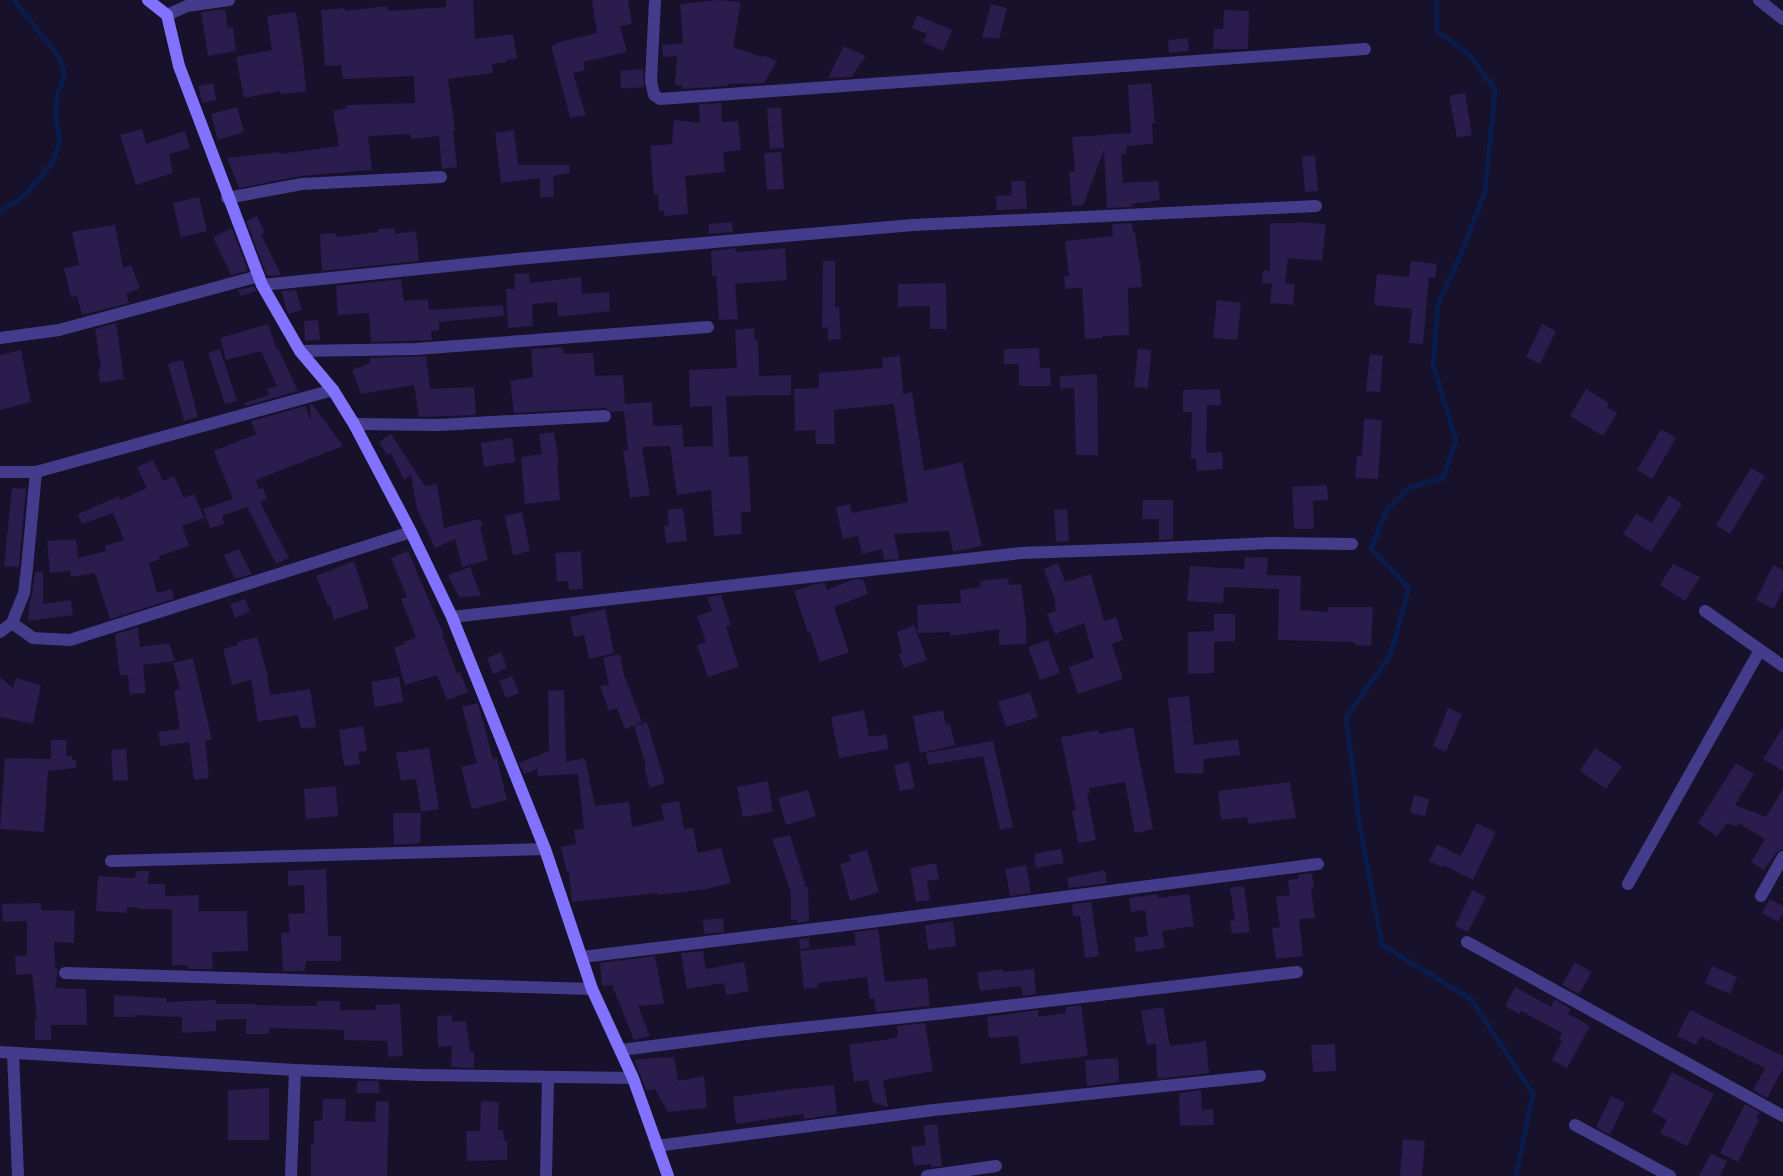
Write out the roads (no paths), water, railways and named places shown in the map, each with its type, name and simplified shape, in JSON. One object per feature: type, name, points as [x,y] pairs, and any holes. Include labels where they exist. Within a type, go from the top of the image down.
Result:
[{"type":"street","points":[[148,0],[167,15],[179,66],[260,280],[300,350],[333,390],[354,424],[411,532],[452,616],[545,849],[592,989],[633,1078],[668,1176]]},
{"type":"street","points":[[167,15],[187,6],[229,0]]},
{"type":"street","points":[[655,0],[651,81],[654,95],[660,99],[1365,49]]},
{"type":"street","points":[[1758,0],[1783,19]]},
{"type":"street","points":[[228,198],[302,184],[441,177]]},
{"type":"street","points":[[0,338],[59,330],[260,280],[913,225],[1316,206]]},
{"type":"street","points":[[300,350],[416,349],[708,327]]},
{"type":"street","points":[[0,472],[36,472],[333,390]]},
{"type":"street","points":[[354,424],[438,425],[605,416]]},
{"type":"street","points":[[0,632],[12,623],[24,593],[36,472]]},
{"type":"street","points":[[12,623],[33,638],[70,640],[411,532]]},
{"type":"street","points":[[452,616],[1021,553],[1271,543],[1352,544]]},
{"type":"street","points":[[1705,611],[1783,666]]},
{"type":"street","points":[[1628,884],[1760,650]]},
{"type":"street","points":[[111,861],[545,849]]},
{"type":"street","points":[[1761,896],[1783,857]]},
{"type":"street","points":[[582,957],[1318,864]]},
{"type":"street","points":[[1467,942],[1783,1116]]},
{"type":"street","points":[[65,972],[592,989]]},
{"type":"street","points":[[621,1050],[762,1032],[945,1013],[1297,972]]},
{"type":"street","points":[[0,1052],[295,1070],[421,1075],[633,1078]]},
{"type":"street","points":[[13,1052],[18,1176]]},
{"type":"street","points":[[291,1176],[295,1070]]},
{"type":"street","points":[[656,1146],[934,1110],[1260,1076]]},
{"type":"street","points":[[546,1176],[548,1077]]},
{"type":"street","points":[[1575,1126],[1670,1176]]},
{"type":"street","points":[[927,1176],[996,1166]]},
{"type":"waterway","points":[[0,211],[24,196],[51,165],[60,142],[56,116],[57,94],[65,73],[58,56],[14,0]]},
{"type":"waterway","points":[[1436,0],[1437,31],[1471,56],[1495,90],[1485,192],[1461,254],[1438,304],[1433,364],[1456,440],[1443,478],[1409,488],[1387,510],[1371,548],[1409,588],[1390,656],[1346,717],[1360,827],[1382,945],[1471,999],[1533,1094],[1516,1176]]}]
